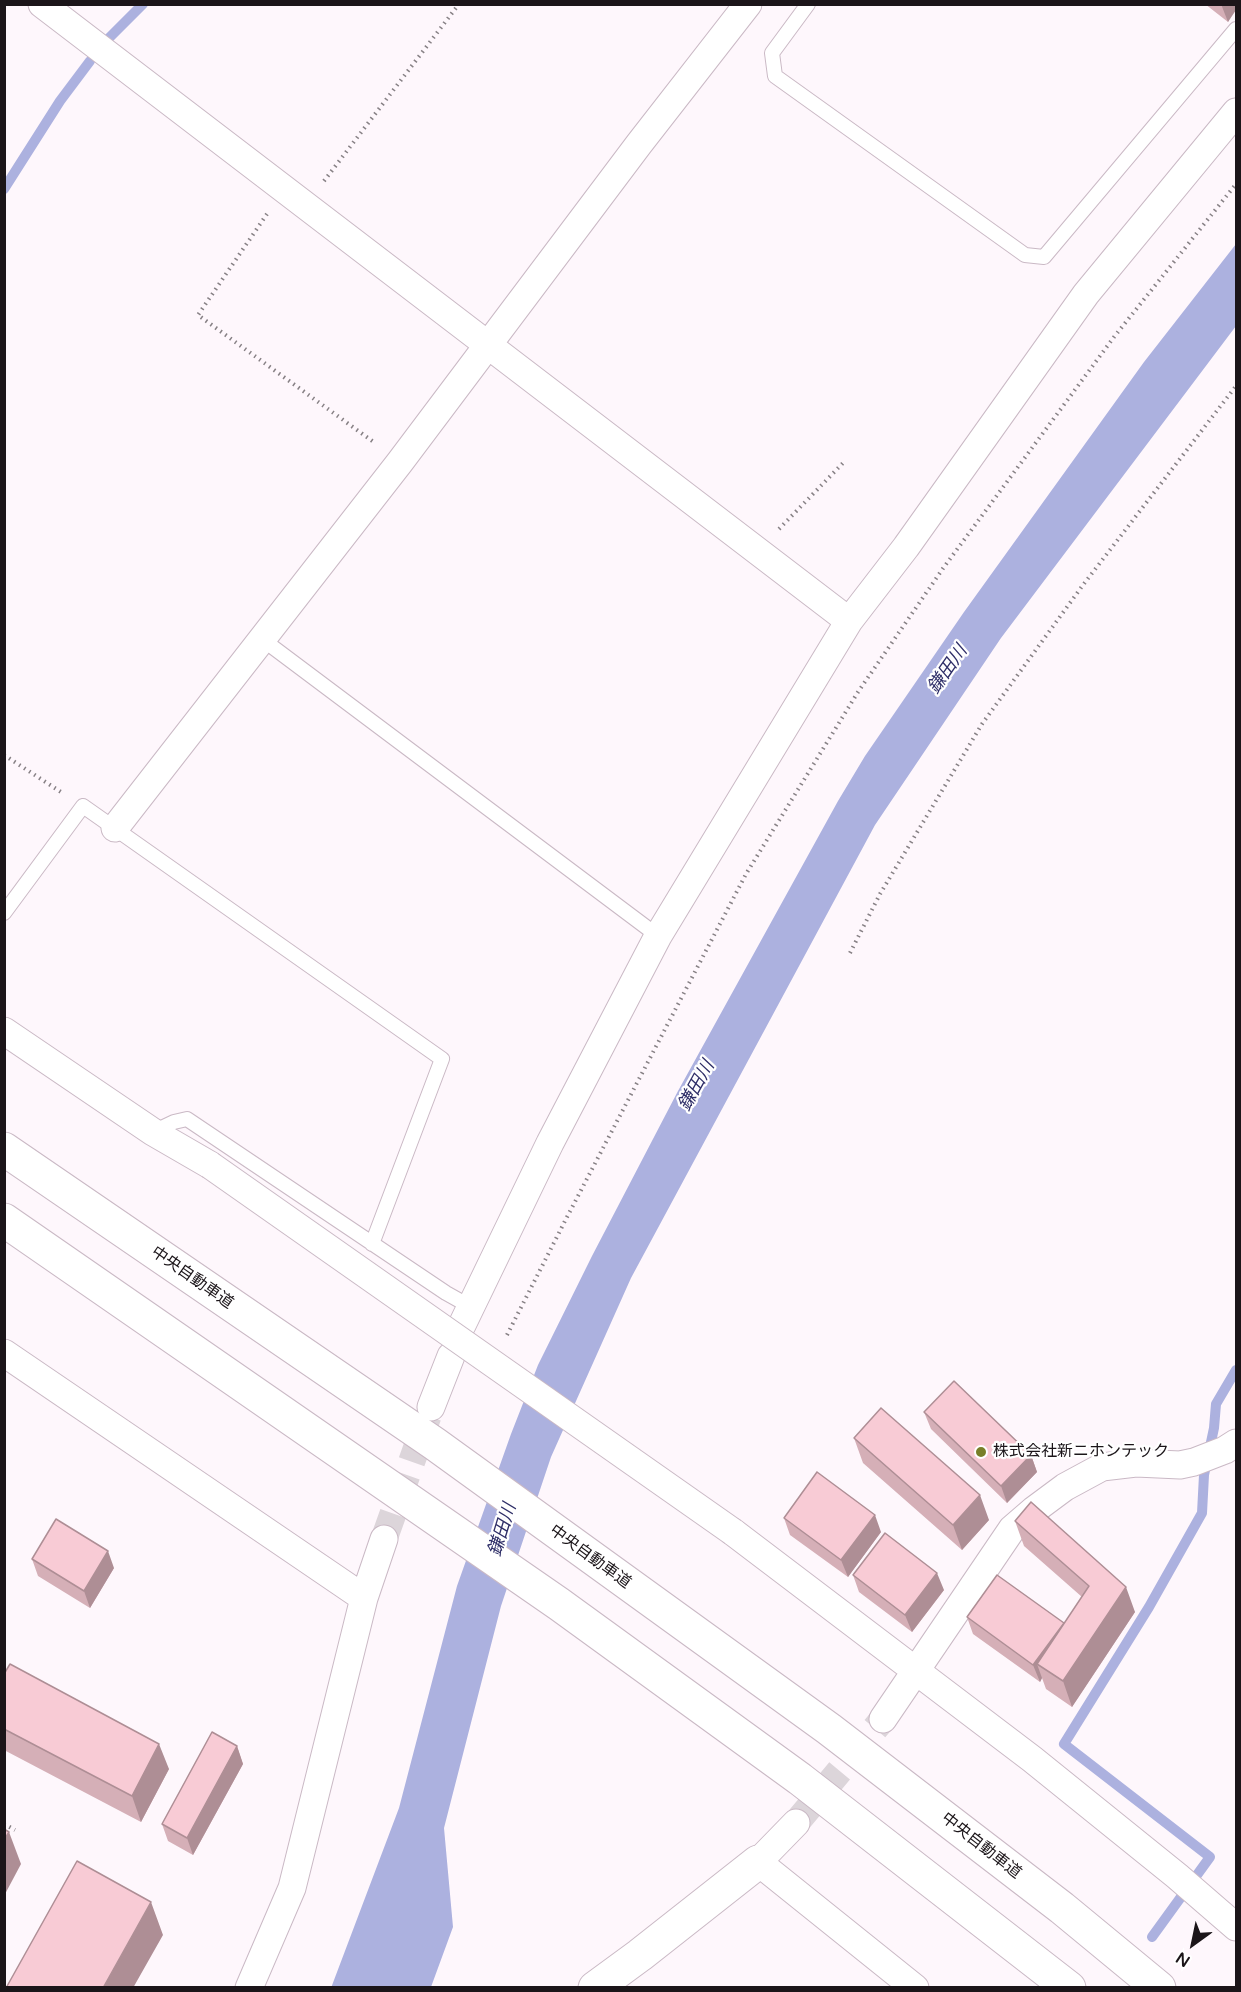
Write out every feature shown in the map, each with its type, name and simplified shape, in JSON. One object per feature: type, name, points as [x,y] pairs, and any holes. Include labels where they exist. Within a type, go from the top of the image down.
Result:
[{"type":"main road","name":"中央自動車道","points":[[4,1149],[435,1444],[829,1729],[1062,1908],[1159,1988]]},
{"type":"main road","points":[[4,1221],[559,1604],[800,1779],[1069,1988]]},
{"type":"main road","points":[[595,1988],[758,1862]]},
{"type":"street","points":[[42,4],[849,621]]},
{"type":"street","points":[[115,828],[400,462],[639,144],[748,4]]},
{"type":"street","points":[[466,1316],[550,1143],[658,936],[849,621],[906,547],[1086,294],[1236,112]]},
{"type":"street","points":[[4,1031],[153,1132],[210,1165],[733,1532],[1032,1759],[1178,1876],[1236,1927]]},
{"type":"street","points":[[4,1353],[364,1598]]},
{"type":"street","points":[[432,1407],[451,1356]]},
{"type":"street","points":[[883,1719],[1012,1529],[1057,1492],[1102,1467],[1136,1463],[1180,1465],[1194,1462],[1229,1447]]},
{"type":"street","points":[[249,1988],[292,1888],[364,1598],[384,1539]]},
{"type":"street","points":[[796,1823],[758,1862],[915,1988]]},
{"type":"lane","points":[[808,4],[772,53],[775,76],[1025,255],[1044,257],[1236,29]]},
{"type":"lane","points":[[262,639],[658,936]]},
{"type":"lane","points":[[4,913],[83,806],[442,1059],[372,1244]]},
{"type":"lane","points":[[153,1132],[174,1122],[187,1119],[446,1293],[466,1316]]},
{"type":"path","points":[[305,206],[459,4]]},
{"type":"path","points":[[506,1339],[587,1177],[746,874],[858,692],[944,567],[1100,356],[1236,184]]},
{"type":"path","points":[[284,189],[198,315],[400,462]]},
{"type":"path","points":[[850,952],[880,894],[982,724],[1236,386]]},
{"type":"path","points":[[758,551],[843,462]]},
{"type":"path","points":[[4,755],[83,806]]},
{"type":"path","points":[[4,1824],[15,1830]]},
{"type":"water","name":"鎌田川","points":[[1236,244],[1236,326],[1001,638],[875,825],[631,1278],[551,1457],[501,1606],[444,1828],[453,1927],[431,1987],[331,1988],[399,1808],[457,1586],[511,1434],[538,1365],[592,1256],[678,1091],[865,756],[964,612],[1144,362]]},
{"type":"building","points":[[954,1381],[1031,1455],[1001,1486],[924,1412]]},
{"type":"building","points":[[881,1408],[980,1495],[953,1525],[854,1438]]},
{"type":"building","points":[[817,1472],[875,1515],[841,1560],[784,1518]]},
{"type":"building","points":[[1031,1502],[1126,1587],[1063,1681],[1037,1664],[1089,1586],[1015,1521]]},
{"type":"building","points":[[56,1519],[108,1551],[84,1591],[32,1559]]},
{"type":"building","points":[[885,1533],[937,1573],[905,1615],[853,1575]]},
{"type":"building","points":[[997,1575],[1064,1623],[1033,1665],[967,1617]]},
{"type":"building","points":[[10,1664],[159,1744],[132,1796],[4,1729],[4,1674]]},
{"type":"building","points":[[212,1732],[237,1746],[187,1838],[162,1824]]},
{"type":"building","points":[[4,1829],[9,1832],[4,1840]]},
{"type":"building","points":[[77,1861],[151,1902],[103,1988],[6,1988]]},
{"type":"waterway","points":[[109,38],[143,4]]},
{"type":"waterway","points":[[4,189],[60,101],[90,61]]},
{"type":"waterway","points":[[1152,1937],[1210,1857],[1064,1744],[1149,1607],[1202,1513],[1204,1475],[1214,1428],[1216,1404],[1236,1370]]},
{"type":"tunnel","points":[[384,1539],[428,1416]]},
{"type":"tunnel","points":[[796,1823],[883,1719]]},
{"type":"place","name":"株式会社新ニホンテック","points":[[981,1452]]}]
